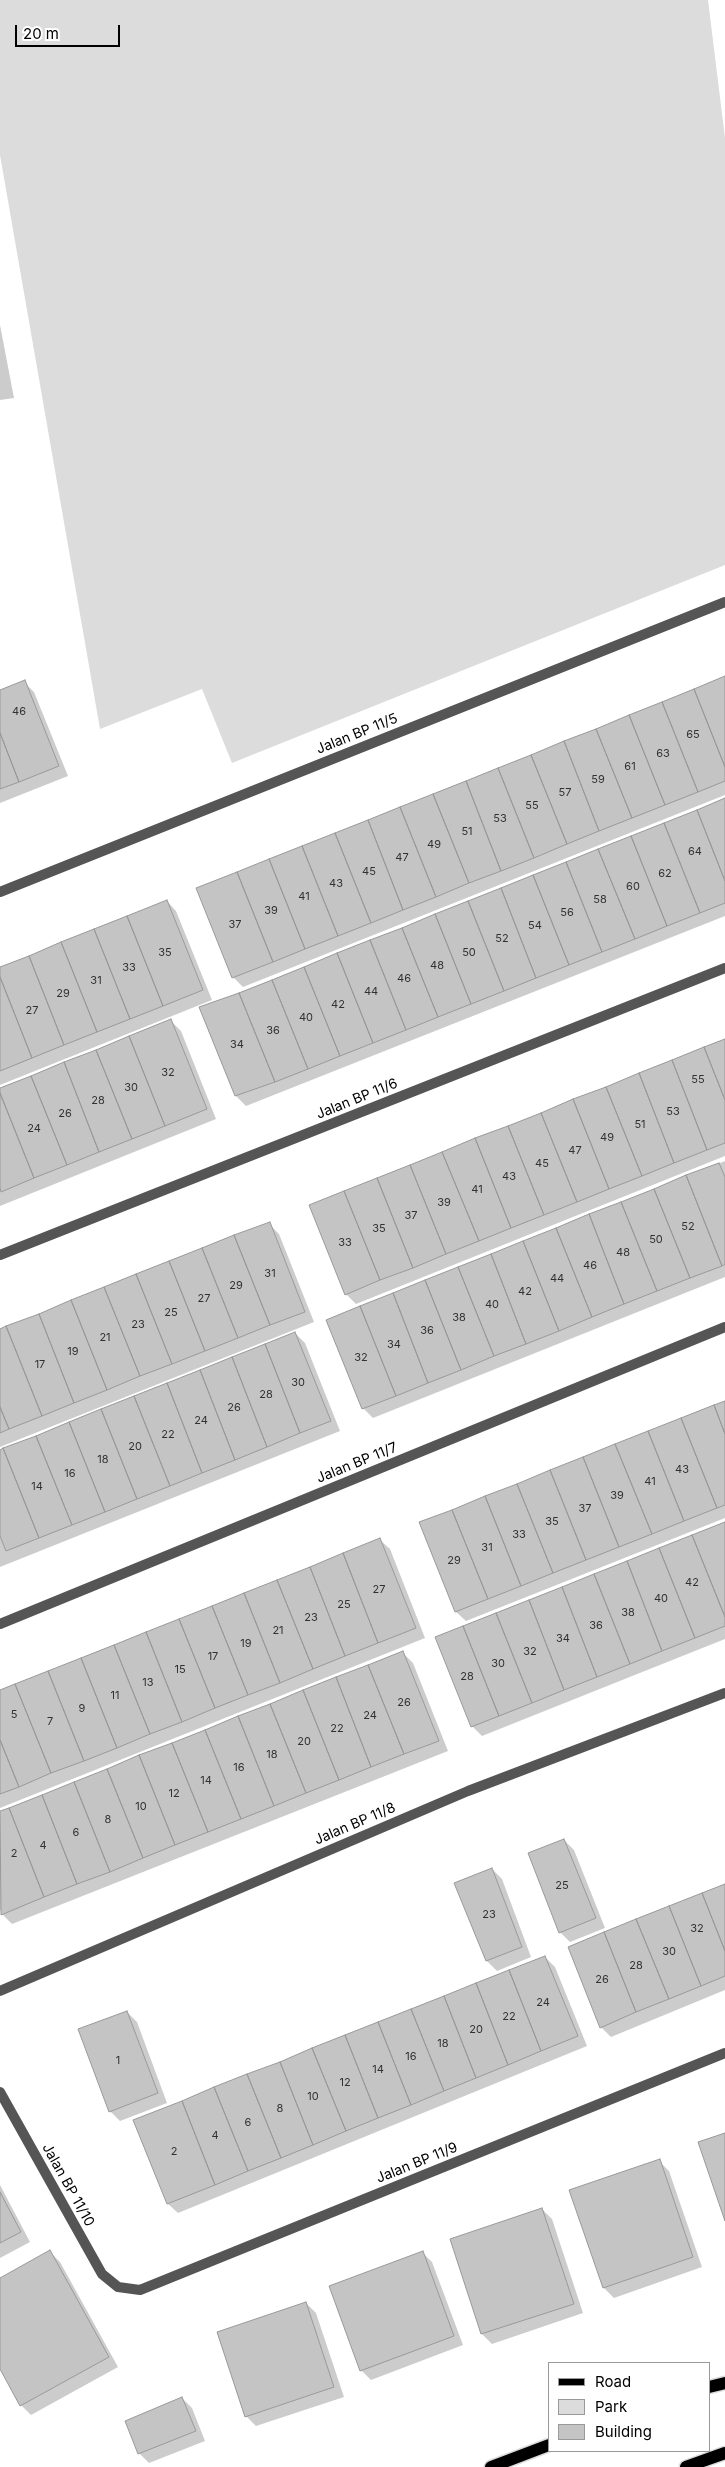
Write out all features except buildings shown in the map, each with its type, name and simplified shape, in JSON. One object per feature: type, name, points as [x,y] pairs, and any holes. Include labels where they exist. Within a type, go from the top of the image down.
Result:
[{"type":"main road","points":[[710,2387],[725,2383]]},
{"type":"main road","points":[[491,2467],[548,2445]]},
{"type":"main road","points":[[686,2467],[725,2453]]},
{"type":"street","name":"Jalan BP 11/5","points":[[0,892],[725,602]]},
{"type":"street","name":"Jalan BP 11/6","points":[[0,1255],[725,968]]},
{"type":"street","name":"Jalan BP 11/7","points":[[0,1624],[725,1327]]},
{"type":"street","name":"Jalan BP 11/8","points":[[0,1990],[468,1791],[725,1692]]},
{"type":"street","name":"Jalan BP 11/9","points":[[118,2287],[140,2290],[725,2053]]},
{"type":"street","name":"Jalan BP 11/10","points":[[0,2092],[102,2274],[118,2287]]},
{"type":"green space","points":[[0,0],[708,0],[725,138],[725,565],[232,763],[202,689],[100,729],[0,155]]}]
